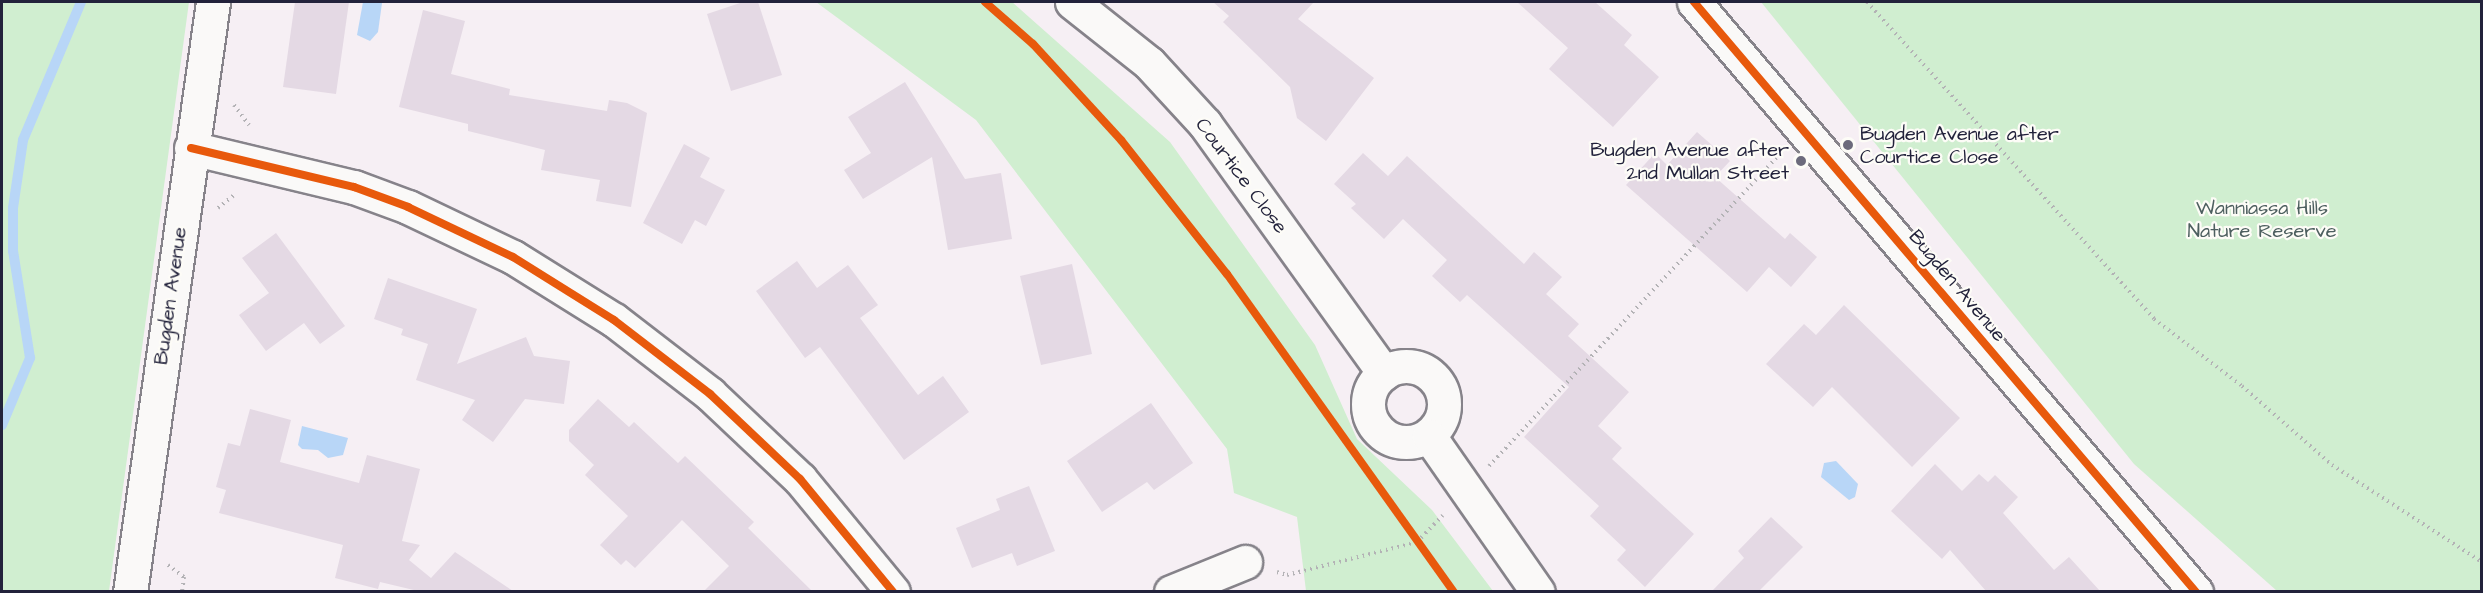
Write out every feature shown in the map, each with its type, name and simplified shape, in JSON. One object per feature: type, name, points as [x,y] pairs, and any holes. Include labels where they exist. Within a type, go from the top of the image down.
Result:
[{"type":"street","name":"Bugden Avenue","points":[[130,591],[213,2]]},
{"type":"street","name":"Courtice Close","points":[[1072,2],[1149,63],[1205,124],[1384,373]]},
{"type":"street","name":"Bugden Avenue","points":[[1694,2],[2196,591]]},
{"type":"street","points":[[191,148],[354,187],[408,207],[513,257],[614,320],[710,394],[800,479],[893,591]]},
{"type":"street","points":[[1412,366],[1438,381],[1445,410],[1429,436],[1400,443],[1375,427],[1368,398],[1384,373],[1412,366]]},
{"type":"street","points":[[1429,436],[1538,591]]},
{"type":"street","points":[[1171,591],[1245,562]]},
{"type":"path","points":[[1867,2],[2154,319],[2242,386],[2332,465],[2481,562]]},
{"type":"path","points":[[1498,457],[1788,145]]},
{"type":"path","points":[[1410,532],[1423,550]]},
{"type":"path","points":[[1245,562],[1287,574],[1417,542]]},
{"type":"green space","points":[[2,2],[189,2],[109,591],[2,591]]},
{"type":"green space","points":[[816,2],[1012,2],[1170,142],[1315,345],[1357,439],[1432,510],[1493,591],[1306,591],[1297,517],[1234,493],[1227,449],[976,120]]},
{"type":"green space","name":"Wanniassa Hills Nature Reserve","points":[[1761,2],[2481,2],[2481,591],[2277,591],[2134,464]]},
{"type":"water","points":[[363,2],[382,3],[378,32],[370,41],[357,35]]},
{"type":"water","points":[[302,426],[348,438],[343,455],[328,458],[318,450],[302,449],[298,445]]},
{"type":"water","points":[[1836,461],[1858,484],[1855,497],[1849,500],[1821,477],[1824,463]]},
{"type":"building","points":[[295,2],[349,2],[336,94],[283,87]]},
{"type":"building","points":[[743,2],[758,2],[782,75],[731,91],[707,14]]},
{"type":"building","points":[[1213,2],[1314,2],[1298,19],[1374,78],[1326,141],[1297,118],[1290,87],[1223,22],[1229,16]]},
{"type":"building","points":[[1517,2],[1595,2],[1632,35],[1624,45],[1659,77],[1613,127],[1549,69],[1568,48]]},
{"type":"building","points":[[423,10],[465,21],[451,74],[510,89],[509,95],[607,111],[609,100],[627,103],[647,113],[631,207],[596,201],[600,180],[541,170],[545,150],[468,131],[468,124],[399,107]]},
{"type":"building","points":[[905,82],[965,179],[1001,173],[1012,239],[948,250],[932,157],[863,199],[844,170],[871,153],[848,117]]},
{"type":"building","points":[[1697,132],[1730,161],[1715,177],[1785,239],[1790,233],[1817,257],[1791,287],[1769,267],[1747,292],[1626,185],[1655,153],[1667,165]]},
{"type":"building","points":[[684,144],[710,158],[700,177],[725,190],[706,226],[695,220],[682,244],[643,223]]},
{"type":"building","points":[[1363,153],[1388,176],[1407,156],[1524,264],[1534,252],[1562,277],[1546,294],[1579,324],[1568,336],[1629,392],[1598,426],[1622,448],[1612,459],[1694,534],[1645,587],[1617,560],[1626,550],[1590,516],[1599,506],[1524,437],[1569,387],[1467,295],[1460,302],[1432,276],[1447,260],[1403,219],[1384,239],[1351,208],[1356,204],[1334,184]]},
{"type":"building","points":[[276,233],[345,326],[320,344],[304,323],[266,351],[239,315],[269,293],[242,258]]},
{"type":"building","points":[[797,261],[817,288],[848,265],[878,305],[860,318],[918,395],[943,376],[969,412],[904,460],[820,347],[805,358],[756,291]]},
{"type":"building","points":[[1072,264],[1092,354],[1041,365],[1020,276]]},
{"type":"building","points":[[388,278],[477,309],[457,364],[526,337],[534,356],[570,361],[564,404],[525,399],[493,442],[462,420],[475,400],[416,380],[428,344],[401,335],[403,329],[374,319]]},
{"type":"building","points":[[1844,305],[1960,418],[1912,467],[1832,387],[1813,407],[1766,364],[1804,324],[1816,335]]},
{"type":"building","points":[[598,399],[629,427],[634,422],[678,463],[685,456],[754,522],[748,528],[812,591],[704,591],[729,566],[682,520],[635,568],[626,560],[621,565],[600,545],[628,516],[585,475],[594,465],[569,441],[569,430]]},
{"type":"building","points":[[1151,403],[1193,463],[1154,490],[1147,482],[1102,512],[1067,461]]},
{"type":"building","points":[[250,409],[291,420],[280,462],[359,483],[367,455],[420,469],[402,541],[420,545],[409,560],[431,578],[455,552],[513,591],[418,591],[380,582],[378,589],[335,578],[343,545],[219,513],[226,490],[216,487],[228,443],[240,446]]},
{"type":"building","points":[[1935,464],[1962,491],[1979,474],[1988,482],[1995,475],[2018,497],[2003,513],[2054,570],[2069,557],[2100,591],[1986,591],[1950,550],[1942,559],[1891,511]]},
{"type":"building","points":[[1029,486],[1055,551],[1017,566],[1012,553],[972,568],[956,528],[1000,510],[996,499]]},
{"type":"building","points":[[1771,517],[1803,547],[1759,591],[1712,591],[1744,558],[1738,551]]},
{"type":"waterway","points":[[2,425],[30,358],[13,251],[13,208],[23,140],[81,2]]},
{"type":"cycle path","points":[[985,2],[1033,44],[1121,140],[1227,274],[1454,592]]},
{"type":"cycle path","points":[[1694,2],[2196,592]]},
{"type":"cycle path","points":[[191,148],[354,187],[408,207],[513,257],[614,320],[710,394],[800,479],[893,592]]},
{"type":"place","name":"Bugden Avenue after Courtice Close","points":[[1848,145]]},
{"type":"place","name":"Bugden Avenue after 2nd Mullan Street","points":[[1801,161]]}]
